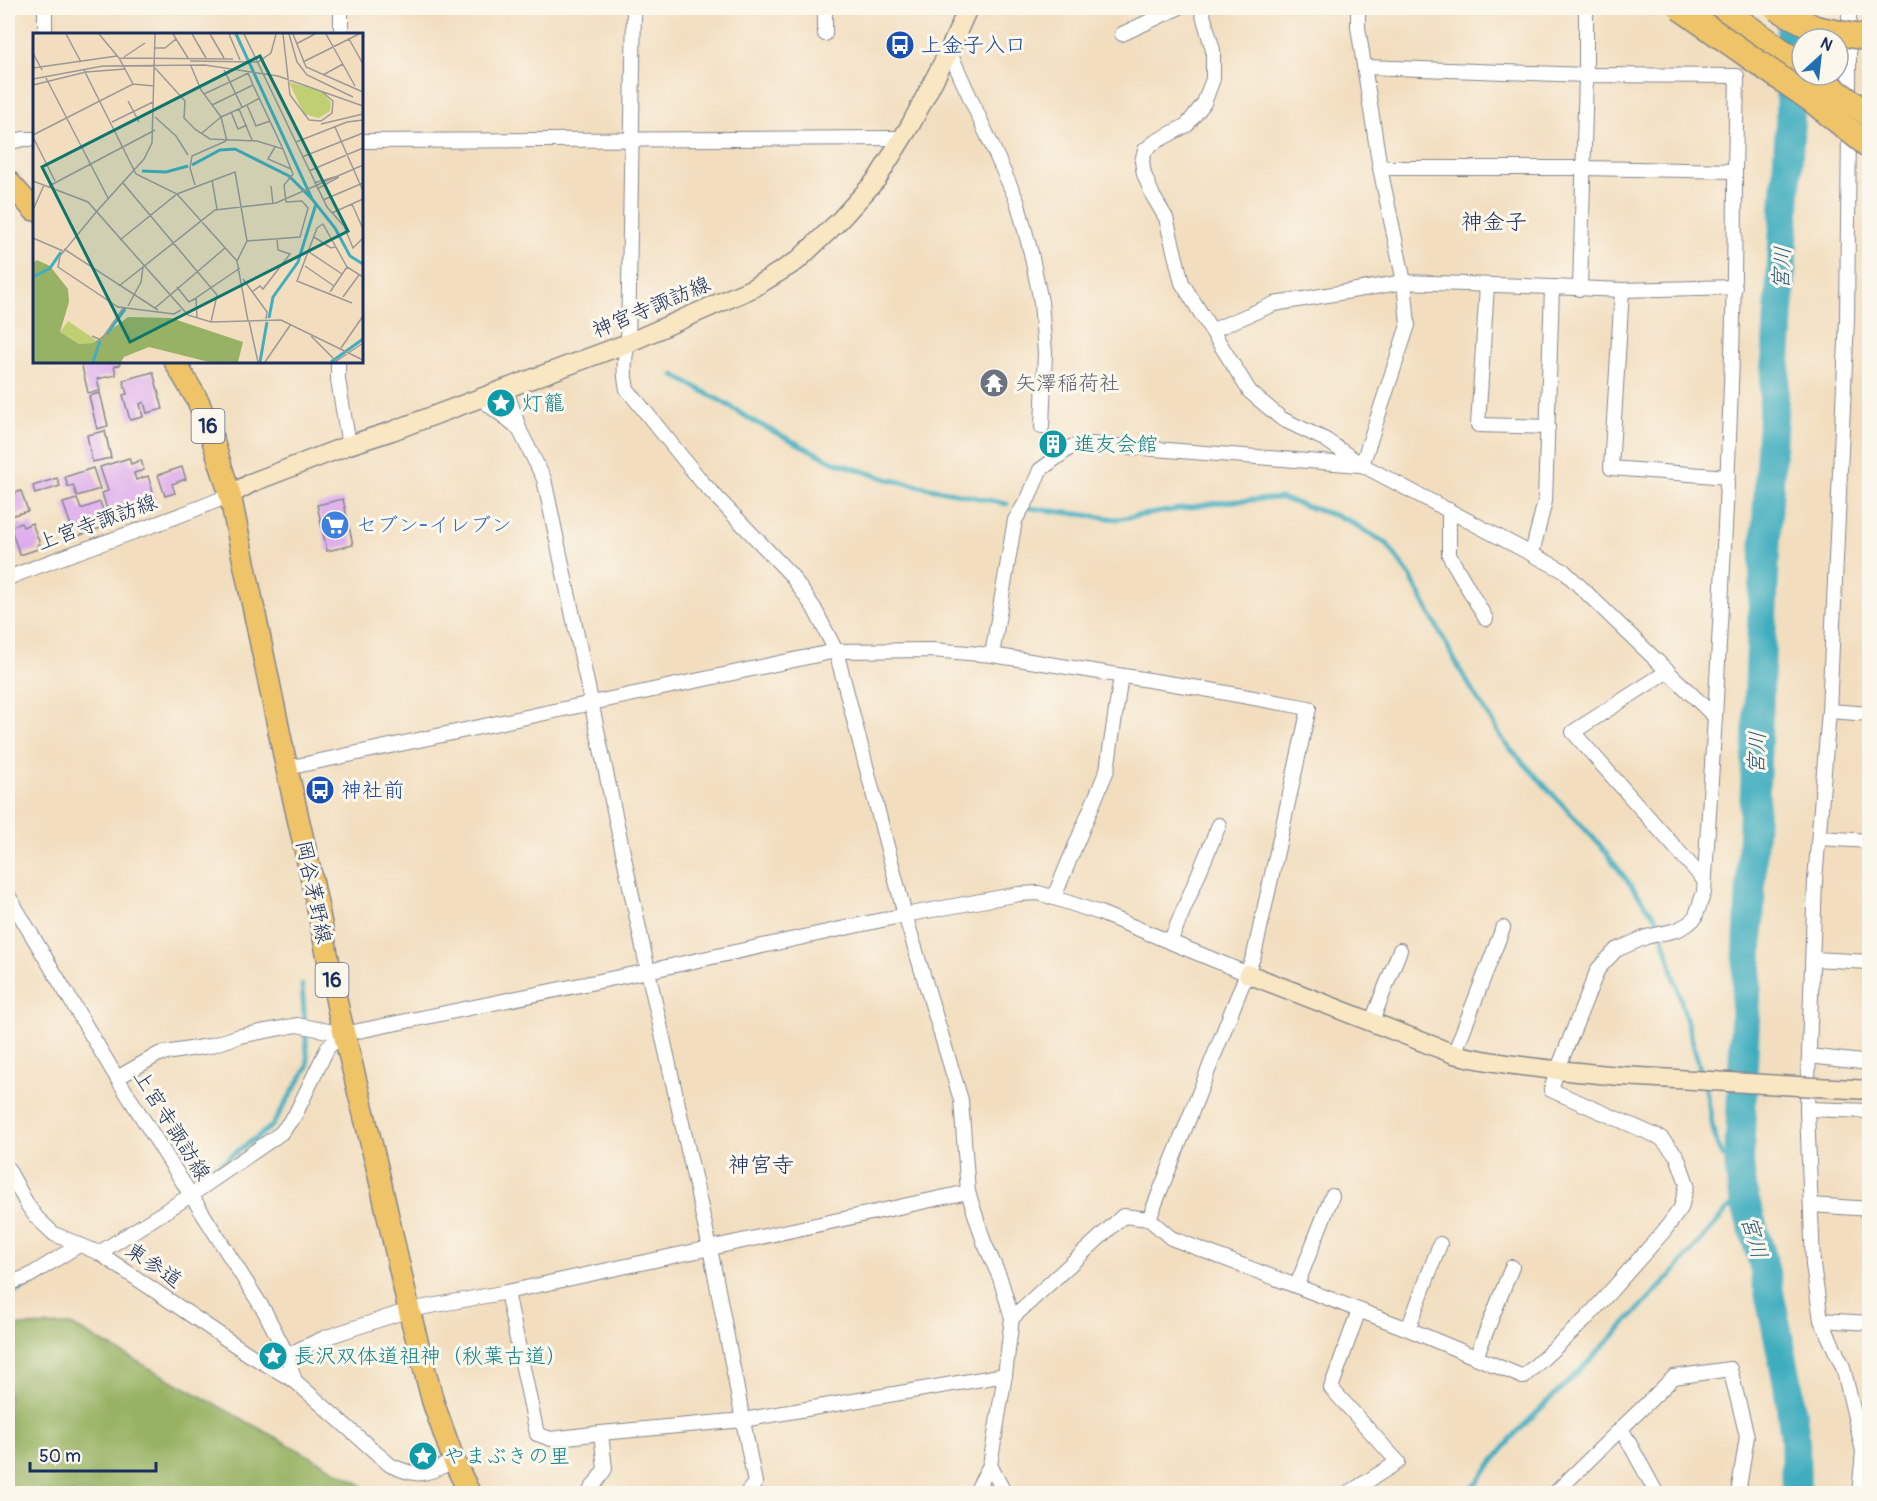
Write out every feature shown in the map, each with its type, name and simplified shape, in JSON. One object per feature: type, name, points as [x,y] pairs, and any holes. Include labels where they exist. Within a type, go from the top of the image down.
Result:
[{"type":"highway","points":[[1680,8],[1810,99],[1869,147]]},
{"type":"highway","points":[[1721,8],[1790,57]]},
{"type":"highway","points":[[1776,8],[1815,28],[1869,39]]},
{"type":"highway","points":[[1831,87],[1869,116]]},
{"type":"main road","name":"神宮寺諏訪線","points":[[230,495],[253,482],[349,445],[628,343],[753,288],[796,261],[861,198],[877,179],[903,138],[949,51],[968,8]]},
{"type":"main road","points":[[8,181],[33,209]]},
{"type":"main road","name":"岡谷茅野線","points":[[176,363],[198,401],[230,495],[344,1034],[409,1310],[433,1402],[454,1461],[470,1494]]},
{"type":"main road","points":[[1248,974],[1454,1054],[1482,1061],[1557,1071],[1622,1076],[1869,1090]]},
{"type":"street","points":[[45,8],[45,33]]},
{"type":"street","points":[[340,33],[341,8]]},
{"type":"street","points":[[634,8],[628,343],[624,366],[627,389],[702,482],[791,575],[814,608],[837,651],[905,915],[961,1100],[968,1192],[984,1242],[1000,1278],[1012,1318],[990,1465],[975,1494]]},
{"type":"street","points":[[825,8],[825,34]]},
{"type":"street","points":[[1122,34],[1178,8]]},
{"type":"street","points":[[1201,8],[1213,50],[1213,79],[1204,103],[1187,125],[1145,150],[1142,160],[1144,174],[1153,196],[1166,218],[1182,283],[1250,393],[1282,419],[1326,440],[1362,465],[1564,571],[1715,717]]},
{"type":"street","points":[[1358,8],[1358,27],[1380,168],[1404,282],[1408,325],[1362,465]]},
{"type":"street","points":[[1580,289],[1586,8]]},
{"type":"street","points":[[1849,8],[1847,320],[1829,711],[1815,880],[1807,1109],[1813,1265],[1821,1320],[1842,1367],[1863,1451],[1859,1494]]},
{"type":"street","points":[[949,51],[1017,201],[1031,254],[1041,302],[1045,353],[1042,427]]},
{"type":"street","points":[[1012,1318],[1123,1216],[1149,1219],[1172,1238],[1297,1285],[1523,1377],[1586,1319],[1664,1231],[1681,1208],[1687,1184],[1684,1171],[1677,1156],[1661,1138],[1551,1090],[1598,969],[1616,950],[1646,937],[1677,930],[1695,918],[1704,892],[1728,477],[1735,287],[1737,76],[1586,75],[1365,67]]},
{"type":"street","points":[[363,141],[903,138]]},
{"type":"street","points":[[8,143],[33,139]]},
{"type":"street","points":[[1380,168],[1735,171]]},
{"type":"street","points":[[1213,330],[1274,304],[1404,282],[1622,290],[1735,287]]},
{"type":"street","points":[[1487,285],[1478,425],[1548,427]]},
{"type":"street","points":[[1532,553],[1545,501],[1552,287]]},
{"type":"street","points":[[1622,290],[1611,468],[1728,477]]},
{"type":"street","points":[[338,363],[338,381],[349,445]]},
{"type":"street","points":[[506,388],[520,431],[544,479],[648,971],[710,1248],[755,1484],[746,1494]]},
{"type":"street","points":[[481,398],[494,410],[507,417],[520,431]]},
{"type":"street","points":[[992,655],[1015,520],[1029,497],[1040,470],[1071,447],[1091,444],[1362,465]]},
{"type":"street","name":"上宮寺諏訪線","points":[[8,578],[230,495]]},
{"type":"street","points":[[1449,510],[1449,555],[1486,619]]},
{"type":"street","points":[[287,768],[837,651],[932,650],[992,655],[1309,708],[1248,974],[1149,1219]]},
{"type":"street","points":[[1668,672],[1573,732],[1704,880]]},
{"type":"street","points":[[1054,897],[1107,770],[1121,676]]},
{"type":"street","points":[[1829,711],[1869,714]]},
{"type":"street","points":[[1170,942],[1220,825]]},
{"type":"street","points":[[1819,838],[1869,841]]},
{"type":"street","points":[[117,1078],[159,1054],[209,1046],[240,1036],[297,1025],[344,1034],[905,915],[1019,894],[1039,893],[1054,897],[1248,974]]},
{"type":"street","name":"上宮寺諏訪線","points":[[8,895],[117,1078],[265,1312],[287,1355],[295,1381]]},
{"type":"street","points":[[1454,1054],[1503,928]]},
{"type":"street","points":[[1372,1021],[1400,950]]},
{"type":"street","points":[[1813,959],[1869,962]]},
{"type":"street","points":[[99,1253],[191,1195],[281,1133],[295,1115],[328,1047],[344,1034]]},
{"type":"street","points":[[1809,1056],[1869,1063]]},
{"type":"street","points":[[1807,1109],[1869,1111]]},
{"type":"street","name":"東参道","points":[[8,1169],[28,1206],[54,1234],[99,1253],[250,1355],[295,1381],[390,1465],[409,1474],[425,1473],[454,1461]]},
{"type":"street","points":[[287,1355],[324,1338],[409,1310],[507,1292],[968,1192]]},
{"type":"street","points":[[1297,1285],[1332,1196]]},
{"type":"street","points":[[1811,1205],[1869,1209]]},
{"type":"street","points":[[1408,1329],[1440,1244]]},
{"type":"street","points":[[8,1284],[28,1276],[79,1245]]},
{"type":"street","points":[[1476,1358],[1512,1267]]},
{"type":"street","points":[[507,1292],[537,1434],[551,1439],[743,1420],[1005,1375]]},
{"type":"street","points":[[1347,1494],[1398,1462],[1331,1388],[1359,1310]]},
{"type":"street","points":[[1821,1320],[1869,1323]]},
{"type":"street","points":[[1554,1494],[1674,1377],[1730,1369],[1747,1436],[1738,1494]]},
{"type":"street","points":[[1621,1428],[1657,1494]]},
{"type":"street","points":[[588,1494],[605,1469],[601,1433]]},
{"type":"street","points":[[990,1465],[1005,1494]]},
{"type":"green space","points":[[71,1325],[359,1483],[371,1493],[8,1493],[8,1326]]},
{"type":"building","points":[[81,363],[119,363],[120,365],[114,366],[116,375],[97,379],[100,391],[88,393]]},
{"type":"building","points":[[153,372],[163,409],[147,413],[144,402],[140,404],[143,417],[130,420],[123,395],[127,394],[123,380]]},
{"type":"building","points":[[100,393],[108,426],[97,429],[89,396]]},
{"type":"building","points":[[105,431],[111,458],[92,462],[87,435]]},
{"type":"building","name":"進友会館","points":[[1046,436],[1061,437],[1060,452],[1045,451]]},
{"type":"building","points":[[129,458],[131,464],[141,460],[144,470],[134,473],[136,480],[148,476],[156,501],[130,509],[128,504],[107,510],[102,493],[108,491],[100,467]]},
{"type":"building","points":[[182,467],[186,479],[172,484],[175,493],[165,496],[158,475]]},
{"type":"building","points":[[93,468],[100,489],[77,496],[73,485],[68,487],[65,477]]},
{"type":"building","points":[[57,478],[60,486],[35,494],[33,486]]},
{"type":"building","points":[[21,491],[28,511],[10,516],[8,495]]},
{"type":"building","points":[[77,499],[81,509],[100,502],[109,525],[75,537],[63,503]]},
{"type":"building","name":"セブン-イレブン","points":[[343,499],[353,545],[327,551],[317,505]]},
{"type":"building","points":[[21,523],[23,527],[32,523],[40,544],[37,545],[38,549],[20,555],[10,527]]},
{"type":"waterway","name":"宮川","points":[[1791,8],[1790,122],[1765,553],[1739,1161],[1742,1191],[1762,1258],[1788,1384],[1795,1438],[1796,1494]]},
{"type":"waterway","points":[[674,375],[751,420],[832,461],[887,479],[1007,504]]},
{"type":"waterway","points":[[1030,508],[1117,519],[1224,502],[1280,498],[1346,519],[1387,544],[1410,576],[1460,670],[1505,743],[1600,845],[1659,922],[1702,1076]]},
{"type":"waterway","points":[[198,1180],[272,1126],[308,1066],[302,985]]},
{"type":"waterway","points":[[1705,1085],[1713,1130],[1722,1156],[1739,1161]]},
{"type":"waterway","points":[[141,1219],[175,1196]]},
{"type":"waterway","points":[[1467,1494],[1516,1433],[1664,1283],[1729,1208],[1745,1205]]},
{"type":"waterway","points":[[8,1296],[78,1259]]},
{"type":"place","name":"上金子入口","points":[[900,45]]},
{"type":"place","name":"矢澤稲荷社","points":[[994,383]]},
{"type":"place","name":"灯籠","points":[[501,403]]},
{"type":"place","name":"進友会館","points":[[1053,444]]},
{"type":"place","name":"セブン-イレブン","points":[[335,525]]},
{"type":"place","name":"神社前","points":[[320,790]]},
{"type":"place","name":"長沢双体道祖神（秋葉古道）","points":[[273,1356]]},
{"type":"place","name":"やまぶきの里","points":[[423,1456]]},
{"type":"district","name":"神金子","points":[[1494,221]]},
{"type":"district","name":"神宮寺","points":[[761,1164]]}]
